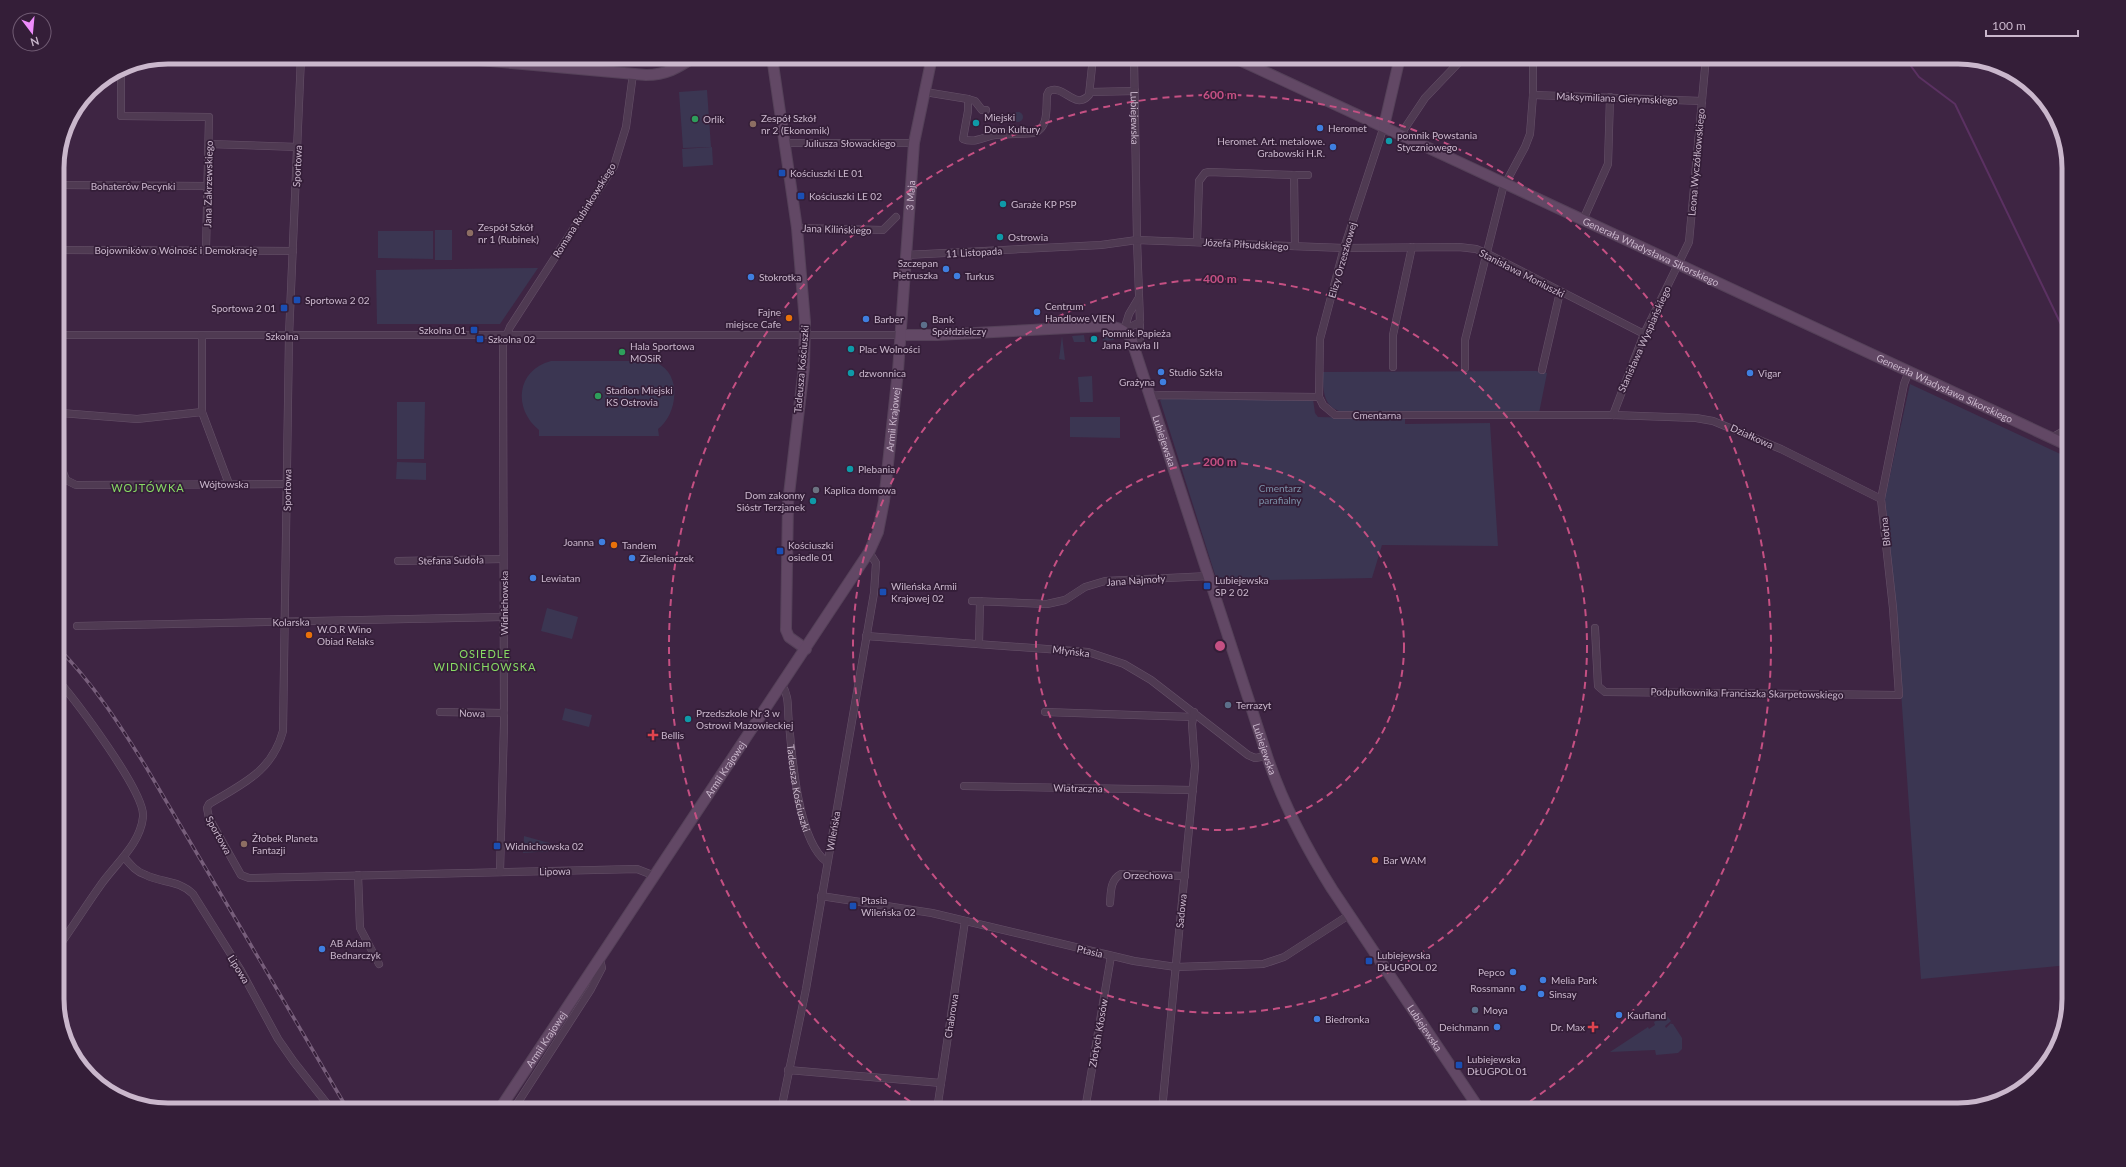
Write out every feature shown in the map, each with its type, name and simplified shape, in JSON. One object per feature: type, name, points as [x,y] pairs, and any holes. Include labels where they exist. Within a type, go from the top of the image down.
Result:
[{"type":"main road","points":[[552,64],[633,74],[658,75],[681,64]]},
{"type":"main road","name":"Tadeusza Kościuszki","points":[[773,64],[797,228],[803,279],[806,335],[804,367],[788,503],[786,630],[789,637],[806,649]]},
{"type":"main road","name":"3 Maja","points":[[901,335],[914,143],[931,64]]},
{"type":"main road","name":"Generała Władysława Sikorskiego","points":[[1253,64],[1506,184],[2062,443]]},
{"type":"main road","points":[[1384,126],[1395,64]]},
{"type":"main road","points":[[901,335],[1107,326],[1117,327],[1124,330]]},
{"type":"main road","name":"Lubiejewska","points":[[1124,330],[1136,346],[1150,396],[1284,804],[1303,843],[1349,915],[1475,1103]]},
{"type":"main road","name":"Armii Krajowej","points":[[504,1103],[869,552],[879,527],[884,501],[901,335]]},
{"type":"street","name":"Sportowa","points":[[244,877],[241,875],[209,818],[206,808],[209,804],[256,775],[266,766],[278,746],[284,720],[289,336],[301,64]]},
{"type":"street","points":[[968,100],[968,111],[963,139],[975,142],[994,135],[1039,131],[1044,124],[1047,95],[1053,89],[1078,100],[1086,98],[1090,92],[1092,64]]},
{"type":"street","name":"Lubiejewska","points":[[1134,64],[1138,299],[1140,322],[1140,340],[1136,346]]},
{"type":"street","points":[[1401,134],[1425,98],[1457,64]]},
{"type":"street","points":[[1464,368],[1465,340],[1503,188],[1525,147],[1530,134],[1533,95],[1533,64]]},
{"type":"street","name":"Leona Wyczółkowskiego","points":[[1678,264],[1689,242],[1705,64]]},
{"type":"street","name":"Romana Rubinkowskiego","points":[[506,335],[614,166],[626,127],[633,74]]},
{"type":"street","name":"Jana Zakrzewskiego","points":[[121,76],[121,116],[209,117],[206,250]]},
{"type":"street","points":[[1090,92],[1135,91]]},
{"type":"street","points":[[925,92],[975,101],[982,110],[986,110]]},
{"type":"street","name":"Maksymiliana Gierymskiego","points":[[1533,95],[1702,101]]},
{"type":"street","points":[[1583,220],[1608,164],[1610,97]]},
{"type":"street","name":"Elizy Orzeszkowej","points":[[1319,397],[1320,339],[1344,248],[1384,126]]},
{"type":"street","name":"Juliusza Słowackiego","points":[[785,143],[914,143]]},
{"type":"street","points":[[209,144],[298,147]]},
{"type":"street","name":"Józefa Piłsudskiego","points":[[1197,242],[1199,181],[1205,173],[1294,175],[1295,246]]},
{"type":"street","points":[[1294,175],[1308,175]]},
{"type":"street","name":"Bohaterów Pecynki","points":[[64,185],[207,186]]},
{"type":"street","name":"Jana Kilińskiego","points":[[797,228],[883,230],[896,218]]},
{"type":"street","name":"Józefa Piłsudskiego","points":[[1137,240],[1344,248]]},
{"type":"street","name":"11 Listopada","points":[[906,255],[1101,245],[1137,240]]},
{"type":"street","points":[[1393,367],[1393,335],[1412,247]]},
{"type":"street","name":"Stanisława Moniuszki","points":[[1344,248],[1459,247],[1476,249],[1644,334]]},
{"type":"street","name":"Bojowników o Wolność i Demokrację","points":[[64,250],[293,251]]},
{"type":"street","name":"Stanisława Wyspiańskiego","points":[[1613,415],[1644,334],[1678,264]]},
{"type":"street","points":[[1542,370],[1560,292]]},
{"type":"street","points":[[1124,330],[1129,314],[1138,299]]},
{"type":"street","points":[[1124,330],[1140,322]]},
{"type":"street","name":"Szkolna","points":[[64,335],[901,335]]},
{"type":"street","name":"Widnichowska","points":[[500,872],[504,713],[503,344],[506,335]]},
{"type":"street","points":[[202,336],[202,412],[229,484]]},
{"type":"street","name":"Błotna","points":[[1899,695],[1893,608],[1881,498],[1904,384],[1909,371]]},
{"type":"street","points":[[1150,396],[1162,394],[1319,397]]},
{"type":"street","name":"Cmentarna","points":[[1319,397],[1323,405],[1335,414],[1613,415]]},
{"type":"street","points":[[64,413],[137,419],[202,412]]},
{"type":"street","name":"Działkowa","points":[[1613,415],[1696,418],[1720,423],[1781,449],[1881,498]]},
{"type":"street","points":[[2050,438],[2062,430]]},
{"type":"street","name":"Wójtowska","points":[[64,475],[66,480],[76,485],[287,484]]},
{"type":"street","name":"Wileńska","points":[[782,1103],[806,989],[866,636],[876,568],[874,558],[869,552]]},
{"type":"street","name":"Stefana Sudoła","points":[[398,561],[503,559]]},
{"type":"street","name":"Jana Najmoły","points":[[972,601],[1047,604],[1065,600],[1085,587],[1105,581],[1209,576]]},
{"type":"street","points":[[979,644],[980,601]]},
{"type":"street","name":"Kolarska","points":[[77,626],[504,617]]},
{"type":"street","name":"Podpułkownika Franciszka Skarpetowskiego","points":[[1594,628],[1598,686],[1605,692],[1899,695]]},
{"type":"street","name":"Młyńska","points":[[866,636],[1088,652],[1124,664],[1151,680],[1193,714],[1248,755],[1254,758],[1267,756]]},
{"type":"street","name":"Tadeusza Kościuszki","points":[[782,685],[787,693],[788,720],[801,815],[818,854],[827,862]]},
{"type":"street","points":[[64,687],[76,701],[104,743],[141,805],[143,816],[136,840],[101,884],[64,939]]},
{"type":"street","name":"Nowa","points":[[440,712],[504,713]]},
{"type":"street","points":[[1045,712],[1193,714]]},
{"type":"street","name":"Sadowa","points":[[1163,1103],[1195,766],[1193,714]]},
{"type":"street","name":"Wiatraczna","points":[[964,786],[1193,790]]},
{"type":"street","name":"Lipowa","points":[[124,857],[135,869],[145,875],[185,886],[192,894],[240,969],[278,1038],[327,1103]]},
{"type":"street","name":"Lipowa","points":[[244,877],[358,876],[637,869],[655,876]]},
{"type":"street","name":"Orzechowa","points":[[1110,903],[1113,882],[1115,877],[1120,874],[1185,876]]},
{"type":"street","points":[[358,876],[360,928],[380,964]]},
{"type":"street","name":"Ptasia","points":[[821,896],[932,913],[1111,956],[1154,965],[1176,967],[1263,964],[1284,957],[1349,915]]},
{"type":"street","name":"Chabrowa","points":[[938,1103],[965,921]]},
{"type":"street","name":"Złotych Kłosów","points":[[1086,1103],[1111,956]]},
{"type":"street","points":[[518,1103],[591,989],[602,968],[600,959]]},
{"type":"street","points":[[788,1070],[941,1083]]},
{"type":"green space","name":"Orlik","points":[[707,90],[711,147],[683,148],[679,92]]},
{"type":"green space","points":[[1016,112],[1020,112],[1022,113],[1022,121],[1016,122],[1013,119],[1013,115]]},
{"type":"green space","name":"Orlik","points":[[712,147],[713,165],[683,167],[682,149]]},
{"type":"green space","points":[[435,230],[452,230],[452,260],[435,260]]},
{"type":"green space","points":[[378,231],[433,231],[433,259],[378,258]]},
{"type":"green space","points":[[538,268],[500,324],[377,324],[376,270]]},
{"type":"green space","points":[[1102,334],[1112,334],[1114,340],[1103,341]]},
{"type":"green space","points":[[1084,335],[1085,342],[1074,342],[1072,336]]},
{"type":"green space","points":[[1062,336],[1065,360],[1059,359]]},
{"type":"green space","name":"Stadion Miejski KS Ostrovia","points":[[551,361],[646,361],[657,363],[665,368],[671,376],[674,385],[674,394],[670,414],[658,429],[659,436],[539,436],[539,430],[525,412],[522,401],[522,391],[525,381],[531,373],[539,366]]},
{"type":"green space","points":[[1536,371],[1547,373],[1539,413],[1339,411],[1333,408],[1326,400],[1323,384],[1323,372]]},
{"type":"green space","points":[[1092,376],[1093,402],[1080,402],[1078,377]]},
{"type":"green space","points":[[1910,384],[2062,455],[2062,966],[1921,979],[1894,591],[1885,498]]},
{"type":"green space","name":"Cmentarz parafialny","points":[[1313,399],[1315,413],[1318,417],[1405,419],[1405,424],[1490,423],[1498,546],[1382,545],[1372,578],[1217,581],[1160,400]]},
{"type":"green space","points":[[397,402],[425,402],[424,459],[397,459]]},
{"type":"green space","points":[[1070,417],[1120,417],[1120,438],[1070,437]]},
{"type":"green space","points":[[397,462],[426,463],[426,480],[396,479]]},
{"type":"green space","points":[[547,608],[578,617],[572,639],[541,631]]},
{"type":"green space","points":[[565,708],[592,715],[589,727],[562,720]]},
{"type":"green space","points":[[524,836],[553,844],[552,851],[523,853]]},
{"type":"green space","points":[[1666,1015],[1671,1021],[1665,1026],[1666,1028],[1672,1022],[1671,1024],[1673,1024],[1682,1038],[1682,1049],[1678,1053],[1656,1055],[1655,1050],[1610,1052],[1648,1027],[1649,1029],[1655,1025],[1654,1022]]},
{"type":"waterway","points":[[1909,64],[1919,77],[1955,104],[2062,326]]},
{"type":"railway","points":[[64,655],[94,690],[116,720],[146,767],[344,1103]]},
{"type":"place","name":"Orlik","points":[[695,119]]},
{"type":"place","name":"Miejski Dom Kultury","points":[[976,123]]},
{"type":"place","name":"Zespół Szkół nr 2 (Ekonomik)","points":[[753,124]]},
{"type":"place","name":"Heromet","points":[[1320,128]]},
{"type":"place","name":"pomnik Powstania Styczniowego","points":[[1389,141]]},
{"type":"place","name":"Heromet. Art. metalowe. Grabowski H.R.","points":[[1333,147]]},
{"type":"place","name":"Kościuszki LE 01","points":[[782,173]]},
{"type":"place","name":"Kościuszki LE 02","points":[[801,196]]},
{"type":"place","name":"Garaże KP PSP","points":[[1003,204]]},
{"type":"place","name":"Zespół Szkół nr 1 (Rubinek)","points":[[470,233]]},
{"type":"place","name":"Ostrowia","points":[[1000,237]]},
{"type":"place","name":"Szczepan Pietruszka","points":[[946,269]]},
{"type":"place","name":"Turkus","points":[[957,276]]},
{"type":"place","name":"Stokrotka","points":[[751,277]]},
{"type":"place","name":"Sportowa 2 02","points":[[297,300]]},
{"type":"place","name":"Sportowa 2 01","points":[[284,308]]},
{"type":"place","name":"Centrum Handlowe VIEN","points":[[1037,312]]},
{"type":"place","name":"Fajne miejsce Cafe","points":[[789,318]]},
{"type":"place","name":"Barber","points":[[866,319]]},
{"type":"place","name":"Bank Spółdzielczy","points":[[924,325]]},
{"type":"place","name":"Szkolna 01","points":[[474,330]]},
{"type":"place","name":"Szkolna 02","points":[[480,339]]},
{"type":"place","name":"Pomnik Papieża Jana Pawła II","points":[[1094,339]]},
{"type":"place","name":"Plac Wolności","points":[[851,349]]},
{"type":"place","name":"Hala Sportowa MOSiR","points":[[622,352]]},
{"type":"place","name":"Studio Szkła","points":[[1161,372]]},
{"type":"place","name":"dzwonnica","points":[[851,373]]},
{"type":"place","name":"Vigar","points":[[1750,373]]},
{"type":"place","name":"Grażyna","points":[[1163,382]]},
{"type":"place","name":"Stadion Miejski KS Ostrovia","points":[[598,396]]},
{"type":"place","name":"Plebania","points":[[850,469]]},
{"type":"place","name":"Kaplica domowa","points":[[816,490]]},
{"type":"place","name":"Dom zakonny Sióstr Terzjanek","points":[[813,501]]},
{"type":"place","name":"Joanna","points":[[602,542]]},
{"type":"place","name":"Tandem","points":[[614,545]]},
{"type":"place","name":"Kościuszki osiedle 01","points":[[780,551]]},
{"type":"place","name":"Zieleniaczek","points":[[632,558]]},
{"type":"place","name":"Lewiatan","points":[[533,578]]},
{"type":"place","name":"Lubiejewska SP 2 02","points":[[1207,586]]},
{"type":"place","name":"Wileńska Armii Krajowej 02","points":[[883,592]]},
{"type":"place","name":"W.O.R Wino Obiad Relaks","points":[[309,635]]},
{"type":"place","name":"Terrazyt","points":[[1228,705]]},
{"type":"place","name":"Przedszkole Nr 3 w Ostrowi Mazowieckiej","points":[[688,719]]},
{"type":"place","name":"Bellis","points":[[653,735]]},
{"type":"place","name":"Żłobek Planeta Fantazji","points":[[244,844]]},
{"type":"place","name":"Widnichowska 02","points":[[497,846]]},
{"type":"place","name":"Bar WAM","points":[[1375,860]]},
{"type":"place","name":"Ptasia Wileńska 02","points":[[853,906]]},
{"type":"place","name":"AB Adam Bednarczyk","points":[[322,949]]},
{"type":"place","name":"Lubiejewska DŁUGPOL 02","points":[[1369,961]]},
{"type":"place","name":"Pepco","points":[[1513,972]]},
{"type":"place","name":"Melia Park","points":[[1543,980]]},
{"type":"place","name":"Rossmann","points":[[1523,988]]},
{"type":"place","name":"Sinsay","points":[[1541,994]]},
{"type":"place","name":"Moya","points":[[1475,1010]]},
{"type":"place","name":"Kaufland","points":[[1619,1015]]},
{"type":"place","name":"Biedronka","points":[[1317,1019]]},
{"type":"place","name":"Deichmann","points":[[1497,1027]]},
{"type":"place","name":"Dr. Max","points":[[1593,1027]]},
{"type":"place","name":"Lubiejewska DŁUGPOL 01","points":[[1459,1065]]},
{"type":"district","name":"WOJTÓWKA","points":[[148,487]]},
{"type":"district","name":"OSIEDLE WIDNICHOWSKA","points":[[485,659]]}]
